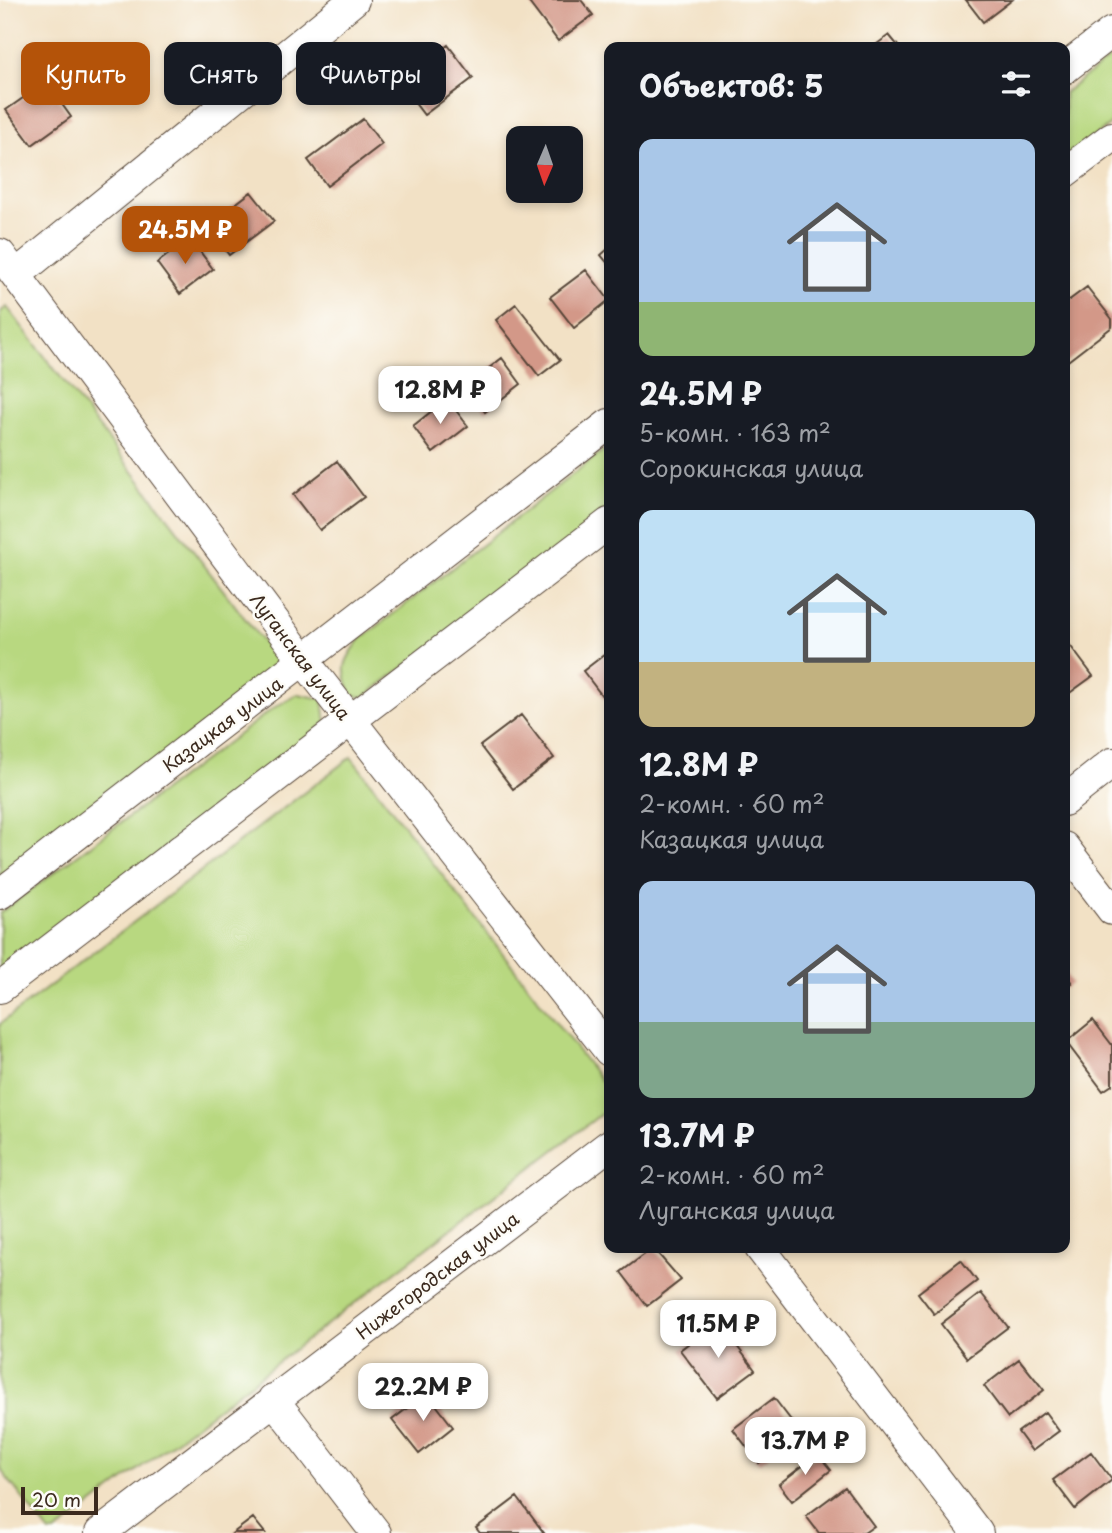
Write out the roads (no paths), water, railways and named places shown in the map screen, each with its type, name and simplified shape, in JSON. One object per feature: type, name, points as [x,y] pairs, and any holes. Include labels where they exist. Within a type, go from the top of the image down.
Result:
[{"type":"street","points":[[8,265],[354,0]]},
{"type":"street","points":[[1070,64],[1112,32]]},
{"type":"street","points":[[1070,168],[1112,136]]},
{"type":"street","name":"Луганская улица","points":[[8,265],[305,662],[604,1045]]},
{"type":"street","name":"Казацкая улица","points":[[0,894],[305,662],[604,428]]},
{"type":"street","points":[[0,988],[604,527]]},
{"type":"street","points":[[1070,796],[1112,763]]},
{"type":"street","points":[[1070,856],[1112,910]]},
{"type":"street","name":"Нижегородская улица","points":[[100,1533],[604,1149]]},
{"type":"street","points":[[764,1253],[978,1533]]},
{"type":"street","points":[[273,1399],[376,1533]]}]
